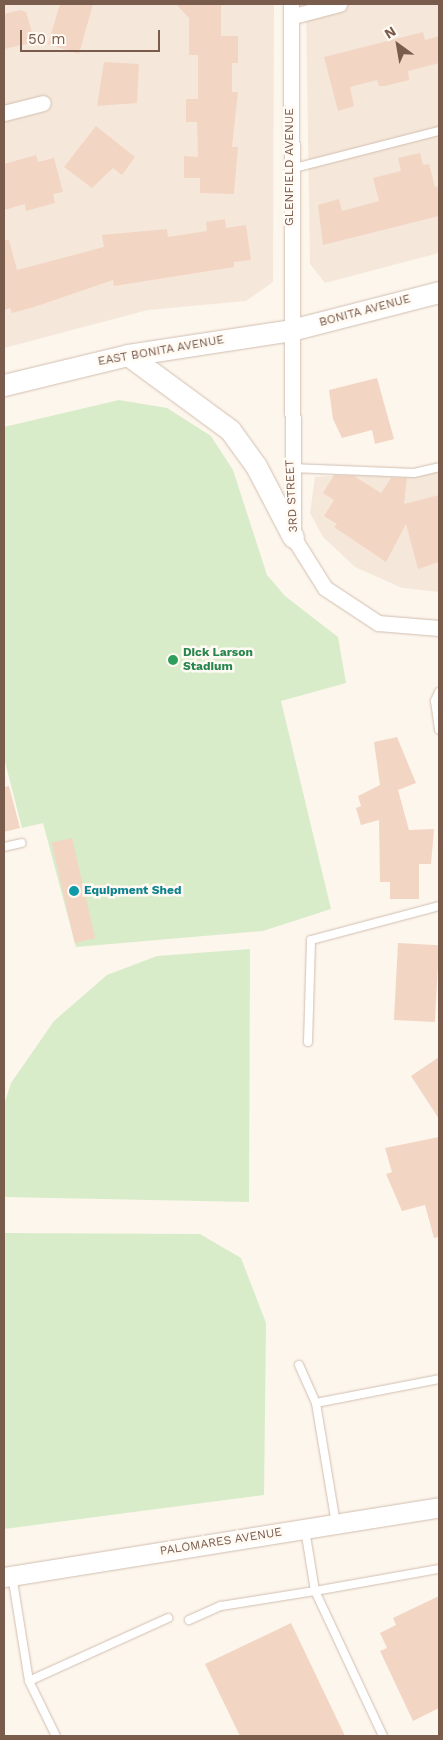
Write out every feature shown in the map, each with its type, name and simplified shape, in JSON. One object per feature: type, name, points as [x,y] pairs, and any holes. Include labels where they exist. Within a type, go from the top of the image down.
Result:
[{"type":"main road","name":"BONITA AVENUE","points":[[291,330],[439,292]]},
{"type":"main road","name":"EAST BONITA AVENUE","points":[[4,385],[128,355],[291,330]]},
{"type":"main road","points":[[128,355],[230,430],[256,466],[292,537]]},
{"type":"street","points":[[292,10],[339,4]]},
{"type":"street","name":"GLENFIELD AVENUE","points":[[291,330],[289,170],[292,10]]},
{"type":"street","points":[[4,113],[42,103]]},
{"type":"street","name":"3RD STREET","points":[[291,330],[290,468],[292,537],[325,588],[378,623],[439,628]]},
{"type":"street","name":"PALOMARES AVENUE","points":[[8,1576],[439,1507]]},
{"type":"lane","points":[[289,170],[439,130]]},
{"type":"lane","points":[[290,468],[414,473],[439,467]]},
{"type":"lane","points":[[439,692],[435,701],[439,730]]},
{"type":"lane","points":[[4,847],[22,842]]},
{"type":"lane","points":[[308,1042],[312,940],[439,906]]},
{"type":"lane","points":[[299,1364],[316,1403],[336,1524]]},
{"type":"lane","points":[[316,1403],[439,1379]]},
{"type":"lane","points":[[305,1529],[315,1591],[383,1736]]},
{"type":"lane","points":[[189,1620],[221,1606],[439,1569]]},
{"type":"lane","points":[[8,1576],[29,1680],[56,1736]]},
{"type":"lane","points":[[29,1680],[168,1618]]},
{"type":"shaded area","points":[[4,4],[274,4],[273,282],[246,301],[148,310],[4,348]]},
{"type":"shaded area","points":[[306,4],[439,4],[439,253],[325,283],[310,264]]},
{"type":"shaded area","points":[[439,470],[439,592],[402,588],[355,567],[323,537],[310,513],[315,477]]},
{"type":"green space","name":"Dick Larson Stadium","points":[[119,400],[167,408],[211,436],[233,470],[267,575],[285,596],[338,637],[346,683],[281,701],[331,909],[263,931],[76,947],[43,823],[22,828],[4,758],[4,427]]},
{"type":"green space","points":[[250,949],[249,1202],[4,1197],[4,1105],[11,1083],[54,1021],[107,975],[157,956]]},
{"type":"green space","points":[[4,1233],[200,1234],[241,1258],[266,1323],[264,1495],[4,1529]]},
{"type":"building","points":[[60,4],[93,4],[79,54],[48,44]]},
{"type":"building","points":[[176,4],[221,4],[221,36],[238,36],[238,63],[232,63],[232,92],[238,92],[232,147],[238,147],[234,194],[200,193],[200,178],[184,178],[184,156],[198,157],[197,122],[186,122],[186,99],[198,99],[198,55],[189,55],[189,18]]},
{"type":"building","points":[[20,10],[26,12],[35,42],[4,49],[4,14]]},
{"type":"building","points":[[423,32],[425,40],[439,36],[439,63],[408,71],[409,80],[379,86],[377,80],[350,87],[354,106],[338,111],[324,57]]},
{"type":"building","points":[[104,62],[139,64],[137,103],[97,106]]},
{"type":"building","points":[[96,126],[135,157],[122,175],[113,168],[92,188],[64,167]]},
{"type":"building","points":[[420,153],[423,165],[429,164],[435,187],[439,186],[439,216],[323,245],[318,205],[339,199],[342,211],[379,201],[373,178],[401,171],[398,158]]},
{"type":"building","points":[[36,155],[38,162],[54,158],[63,192],[53,194],[55,203],[26,211],[25,204],[4,210],[4,164]]},
{"type":"building","points":[[225,219],[226,228],[246,225],[251,260],[234,262],[234,267],[114,286],[113,280],[34,307],[12,313],[10,308],[4,310],[4,240],[9,240],[17,270],[104,247],[102,235],[167,229],[168,237],[207,231],[206,222]]},
{"type":"building","points":[[377,378],[394,439],[375,444],[372,430],[342,438],[333,419],[329,390]]},
{"type":"building","points":[[334,475],[354,476],[381,493],[391,478],[407,478],[404,504],[439,495],[439,562],[418,569],[406,524],[386,562],[334,527],[337,524],[324,516],[334,500],[323,493]]},
{"type":"building","points":[[397,737],[416,783],[398,790],[409,830],[434,829],[431,864],[419,864],[419,899],[390,899],[390,882],[380,882],[379,820],[361,825],[356,808],[361,806],[358,796],[380,785],[374,742]]},
{"type":"building","points":[[9,786],[20,828],[4,832],[4,787]]},
{"type":"building","name":"Equipment Shed","points":[[72,838],[95,938],[75,943],[52,843]]},
{"type":"building","points":[[398,943],[439,945],[435,1022],[394,1020]]},
{"type":"building","points":[[439,1057],[439,1119],[411,1076]]},
{"type":"building","points":[[439,1137],[439,1237],[434,1238],[425,1205],[402,1211],[386,1174],[392,1172],[385,1148]]},
{"type":"building","points":[[439,1596],[439,1708],[413,1721],[380,1651],[387,1648],[380,1633],[396,1625],[393,1618]]},
{"type":"building","points":[[291,1623],[345,1736],[240,1736],[205,1664]]},
{"type":"place","name":"Dick Larson Stadium","points":[[173,660]]},
{"type":"place","name":"Equipment Shed","points":[[74,891]]}]
